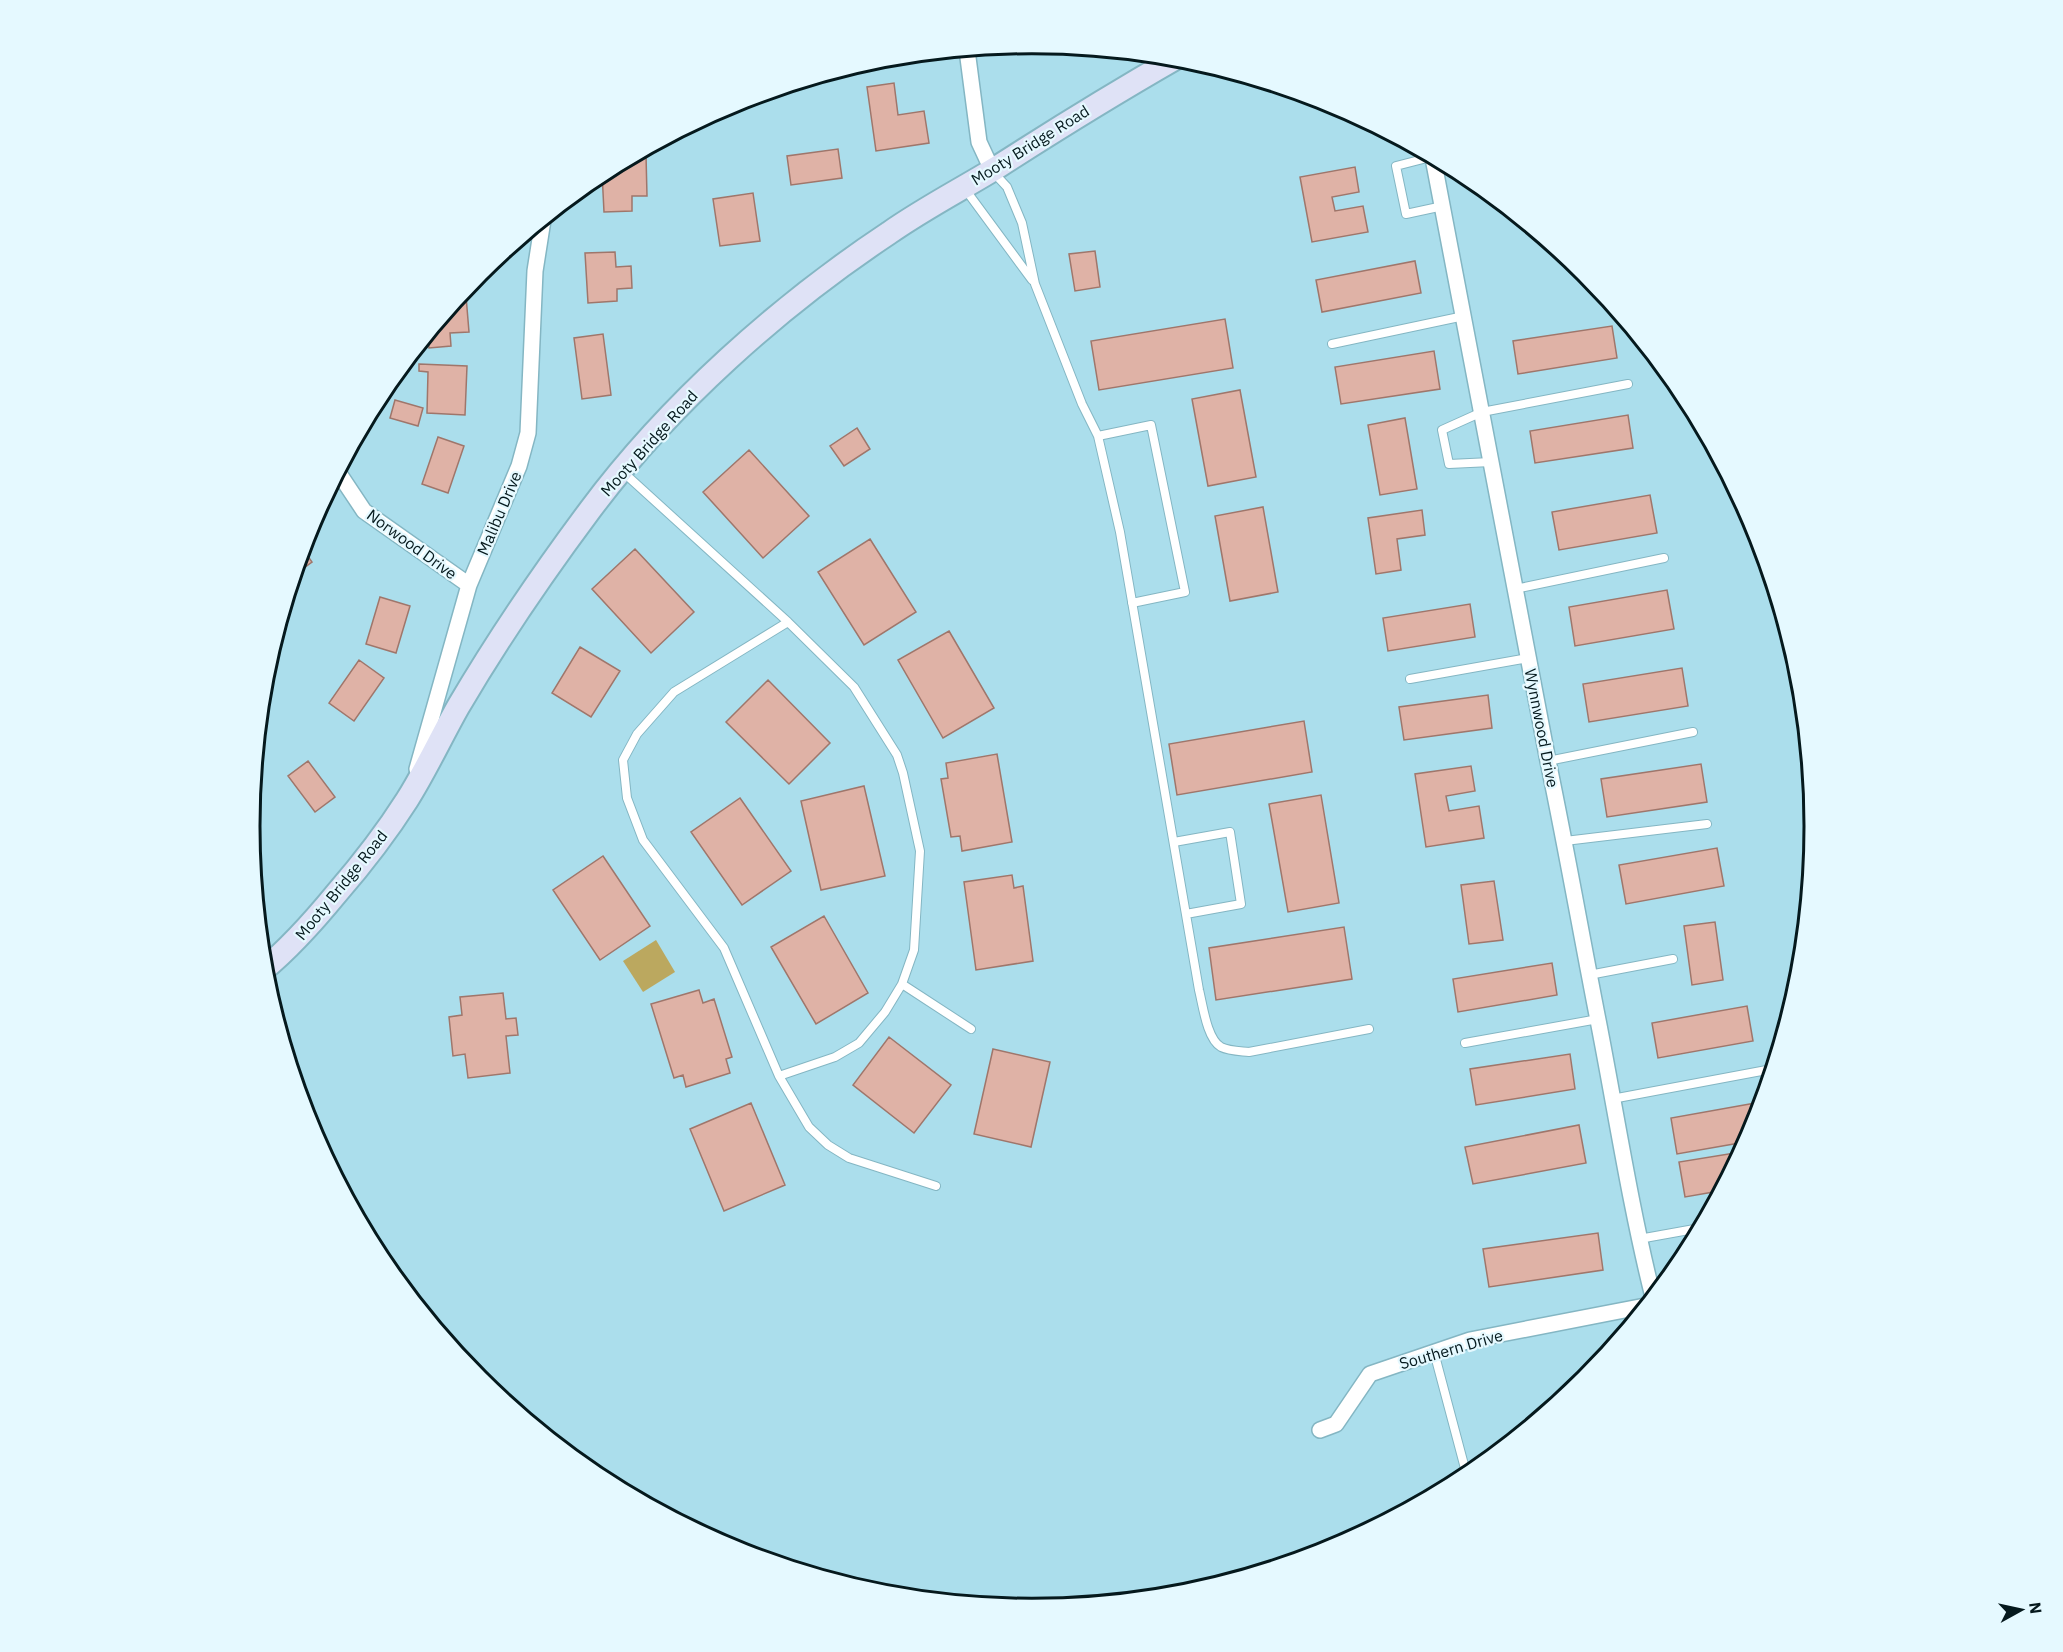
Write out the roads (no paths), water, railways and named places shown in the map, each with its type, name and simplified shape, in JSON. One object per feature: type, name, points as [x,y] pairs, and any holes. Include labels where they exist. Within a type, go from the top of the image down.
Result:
[{"type":"main road","name":"Mooty Bridge Road","points":[[272,962],[301,936],[372,853],[408,798],[458,708],[496,646],[562,549],[622,471],[694,393],[773,320],[864,250],[963,186],[1162,66]]},
{"type":"street","points":[[968,57],[979,142],[992,170]]},
{"type":"street","name":"Wynnwood Drive","points":[[1434,168],[1565,841],[1638,1239],[1650,1287]]},
{"type":"street","name":"Malibu Drive","points":[[408,798],[469,585],[519,466],[528,434],[535,271],[541,231]]},
{"type":"street","name":"Norwood Drive","points":[[342,479],[364,511],[469,585]]},
{"type":"street","name":"Southern Drive","points":[[1320,1430],[1336,1424],[1370,1374],[1470,1340],[1634,1308]]},
{"type":"lane","points":[[1422,160],[1396,166],[1406,213],[1443,206]]},
{"type":"lane","points":[[992,170],[1006,187],[1022,223],[1035,284],[1082,404],[1098,436],[1120,532],[1199,990],[1212,1038],[1221,1046],[1249,1052],[1369,1029]]},
{"type":"lane","points":[[963,186],[1035,284]]},
{"type":"lane","points":[[1332,344],[1464,316]]},
{"type":"lane","points":[[1491,462],[1449,464],[1442,430],[1482,412],[1628,384]]},
{"type":"lane","points":[[1098,436],[1151,425],[1185,592],[1132,603]]},
{"type":"lane","points":[[622,471],[788,622],[854,687],[897,755],[920,851],[914,950],[902,984],[885,1012],[859,1042],[835,1057],[779,1076]]},
{"type":"lane","points":[[1515,588],[1664,558]]},
{"type":"lane","points":[[788,622],[674,692],[637,734],[623,760],[627,798],[643,840],[724,948],[779,1076],[809,1127],[828,1145],[849,1158],[936,1186]]},
{"type":"lane","points":[[1410,679],[1528,658]]},
{"type":"lane","points":[[1548,760],[1693,732]]},
{"type":"lane","points":[[1565,841],[1707,824]]},
{"type":"lane","points":[[1173,842],[1230,832],[1241,904],[1186,914]]},
{"type":"lane","points":[[1588,976],[1673,959]]},
{"type":"lane","points":[[902,984],[971,1029]]},
{"type":"lane","points":[[1465,1043],[1598,1019]]},
{"type":"lane","points":[[1612,1099],[1764,1070]]},
{"type":"lane","points":[[1638,1239],[1689,1230]]},
{"type":"lane","points":[[1434,1352],[1464,1465]]}]
